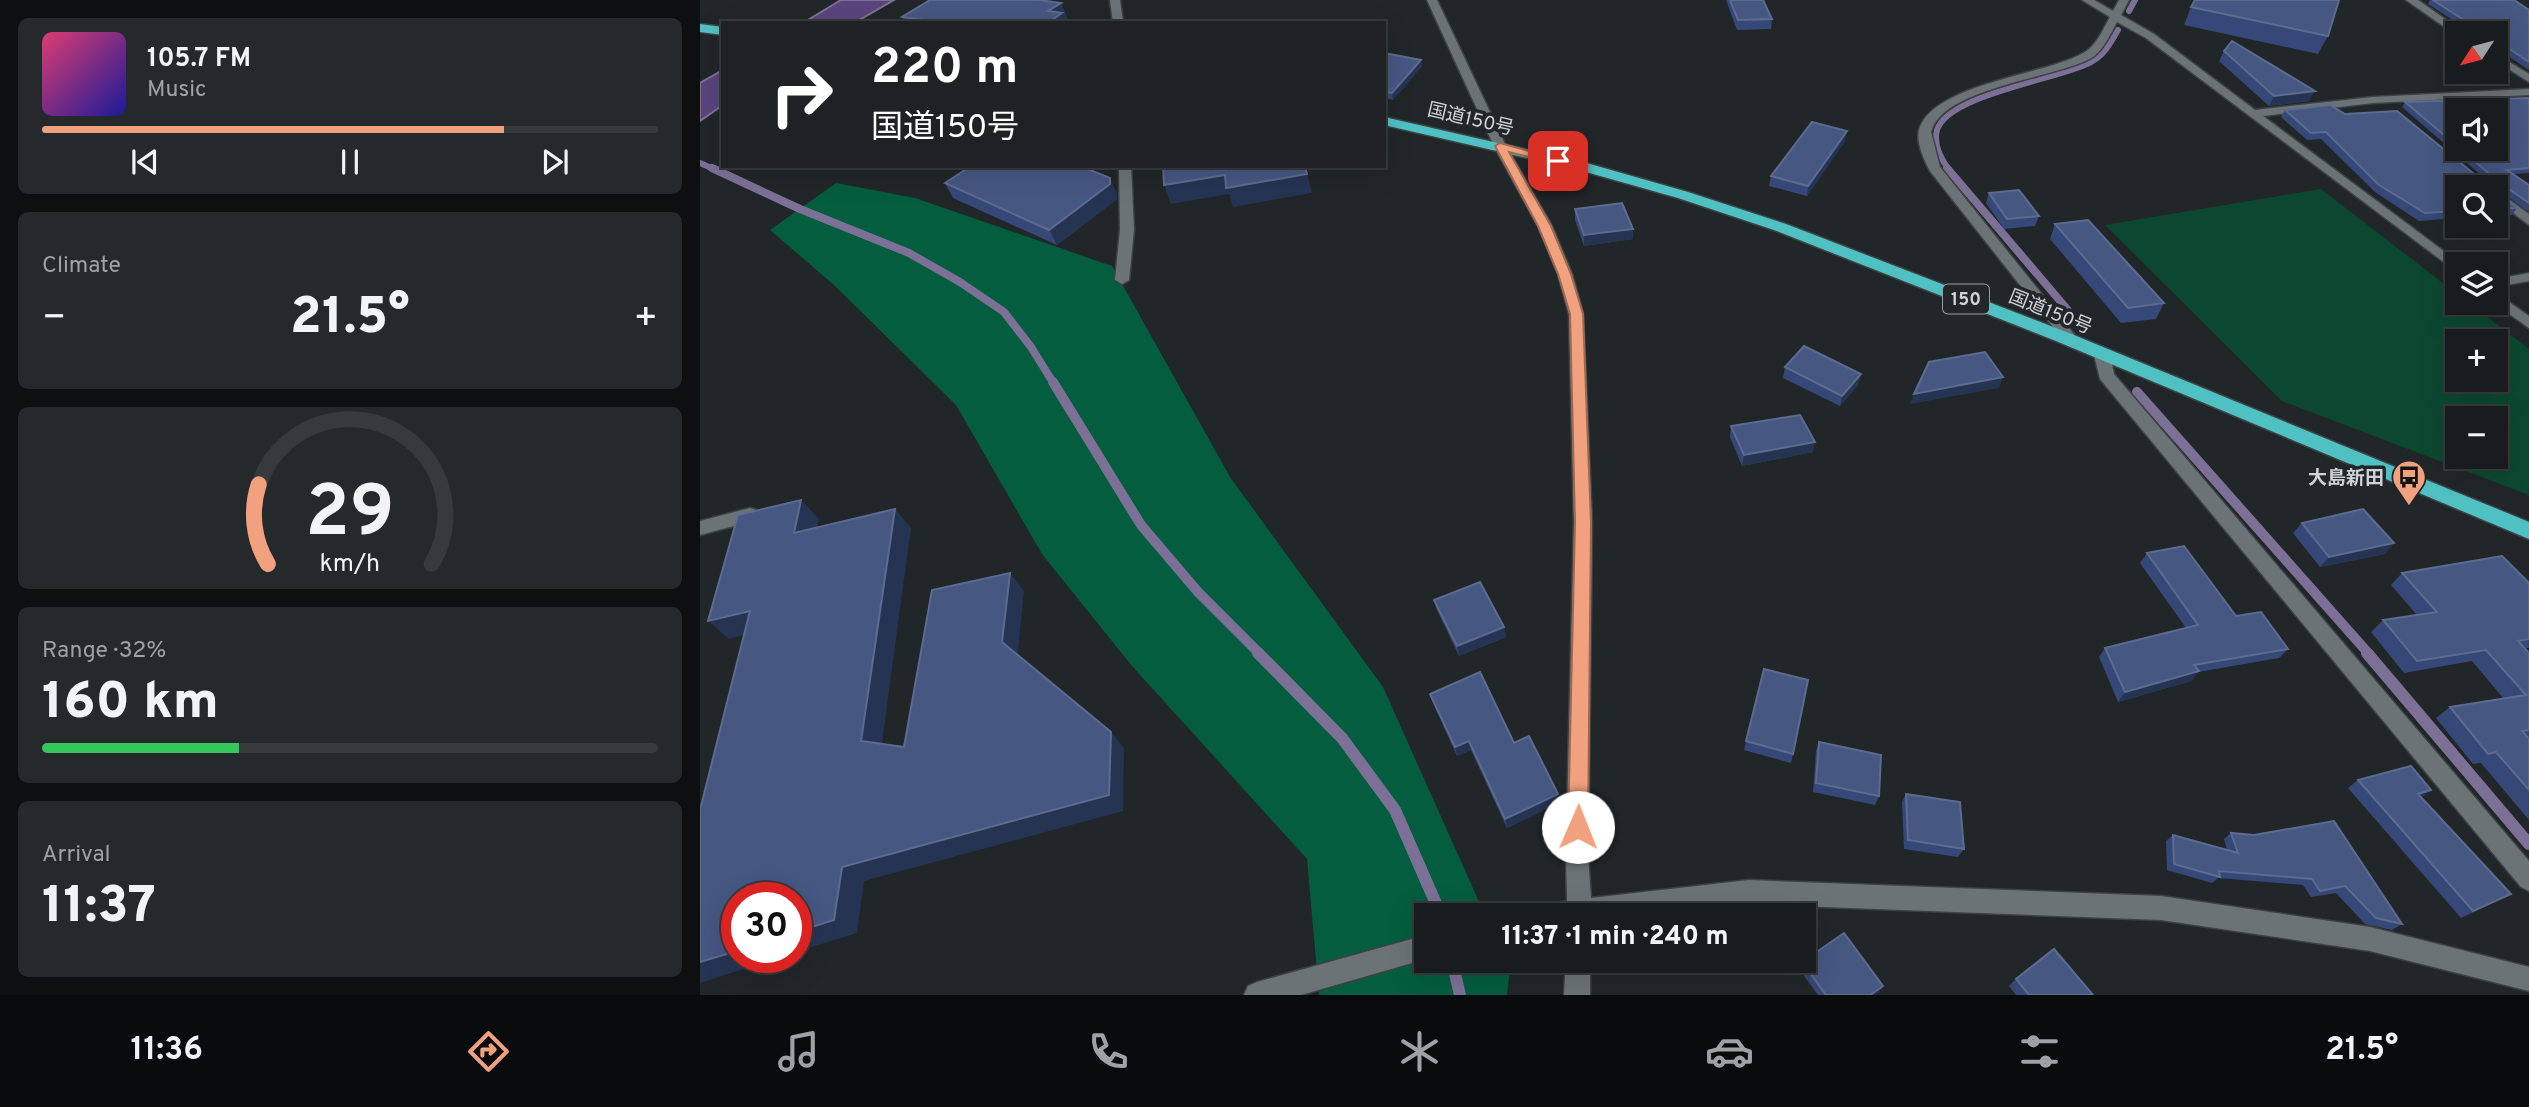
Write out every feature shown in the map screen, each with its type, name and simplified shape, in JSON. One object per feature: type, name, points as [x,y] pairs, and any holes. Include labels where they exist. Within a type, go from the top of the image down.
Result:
[{"type":"highway","points":[[700,28],[721,31]]},
{"type":"highway","name":"国道150号","points":[[1386,121],[1500,146],[1661,189],[1779,227],[2073,343],[2529,531]]},
{"type":"street","points":[[1115,0],[1118,21]]},
{"type":"street","points":[[1432,0],[1500,146],[1545,226],[1565,274],[1576,314],[1583,523],[1577,855],[1579,903]]},
{"type":"street","points":[[2087,0],[2150,36],[2445,259]]},
{"type":"street","points":[[2073,343],[1934,168],[1925,143],[1926,127],[1938,112],[1962,99],[2018,76],[2042,72],[2093,53],[2124,0]]},
{"type":"street","points":[[2411,0],[2445,23]]},
{"type":"street","points":[[2508,65],[2529,79]]},
{"type":"street","points":[[2251,114],[2380,99],[2529,92]]},
{"type":"street","points":[[2380,99],[2391,108]]},
{"type":"street","points":[[1122,280],[1127,230],[1125,168]]},
{"type":"street","points":[[2508,204],[2529,221]]},
{"type":"street","points":[[2508,281],[2529,277]]},
{"type":"street","points":[[2508,306],[2529,323]]},
{"type":"street","points":[[2102,355],[2106,375],[2529,879]]},
{"type":"street","points":[[700,528],[750,515]]},
{"type":"street","points":[[1660,903],[1749,892],[2161,908],[2370,939],[2529,979]]},
{"type":"street","points":[[1257,995],[1414,951]]},
{"type":"street","points":[[1577,995],[1578,973]]},
{"type":"green space","points":[[836,183],[915,198],[1112,266],[1230,477],[1383,687],[1480,903],[1414,903],[1414,973],[1510,973],[1507,995],[1319,995],[1307,859],[1132,666],[1042,554],[956,405],[835,286],[770,230]]},
{"type":"green space","points":[[2321,189],[2445,285],[2445,315],[2485,315],[2503,329],[2445,329],[2445,392],[2508,392],[2508,333],[2529,349],[2529,495],[2461,469],[2508,469],[2508,406],[2445,406],[2445,463],[2282,401],[2105,225]]},
{"type":"shaded area","points":[[841,0],[894,0],[857,21],[806,21]]},
{"type":"shaded area","points":[[721,71],[721,106],[700,121],[700,83]]},
{"type":"building","points":[[930,0],[1039,0],[1061,3],[1048,11],[1062,13],[1051,21],[932,21],[902,17]]},
{"type":"building","points":[[1730,0],[1763,0],[1772,19],[1738,20]]},
{"type":"building","points":[[2195,0],[2339,0],[2328,36],[2191,7]]},
{"type":"building","points":[[2433,0],[2514,0],[2529,10],[2529,62],[2508,48],[2508,21],[2465,21]]},
{"type":"building","points":[[2232,41],[2315,91],[2274,96],[2224,51]]},
{"type":"building","points":[[1386,53],[1421,60],[1392,93],[1386,92]]},
{"type":"building","points":[[2529,98],[2529,168],[2507,170],[2529,185],[2529,203],[2508,188],[2508,175],[2491,175],[2474,161],[2508,161],[2508,99]]},
{"type":"building","points":[[2445,101],[2445,136],[2405,102]]},
{"type":"building","points":[[2330,105],[2345,114],[2397,111],[2445,150],[2445,161],[2458,161],[2475,175],[2445,175],[2445,212],[2425,213],[2379,185],[2326,132],[2311,133],[2285,110]]},
{"type":"building","points":[[1812,122],[1847,131],[1808,186],[1771,176]]},
{"type":"building","points":[[968,168],[1085,168],[1110,178],[1110,184],[1049,230],[945,183]]},
{"type":"building","points":[[1163,168],[1306,168],[1307,174],[1226,188],[1225,175],[1164,185]]},
{"type":"building","points":[[2019,190],[2039,216],[2007,219],[1989,193]]},
{"type":"building","points":[[2508,201],[2517,208],[2508,208]]},
{"type":"building","points":[[1622,203],[1633,229],[1584,235],[1575,209]]},
{"type":"building","points":[[2088,220],[2164,303],[2128,308],[2055,224]]},
{"type":"building","points":[[1804,346],[1861,374],[1842,396],[1785,367]]},
{"type":"building","points":[[1985,352],[2003,377],[1914,394],[1929,362]]},
{"type":"building","points":[[1800,415],[1815,442],[1744,455],[1731,426]]},
{"type":"building","points":[[801,500],[794,533],[895,509],[861,741],[904,747],[932,590],[1010,573],[1002,642],[1111,732],[1109,795],[842,867],[834,920],[812,927],[812,882],[721,882],[721,956],[700,962],[700,810],[750,611],[708,621],[738,515]]},
{"type":"building","points":[[2363,509],[2394,543],[2329,557],[2302,523]]},
{"type":"building","points":[[2184,546],[2236,616],[2261,612],[2288,649],[2194,665],[2199,671],[2125,692],[2105,648],[2198,625],[2147,553]]},
{"type":"building","points":[[2502,556],[2529,583],[2529,639],[2518,641],[2529,653],[2529,730],[2522,731],[2529,739],[2529,790],[2496,752],[2488,754],[2450,707],[2526,695],[2486,650],[2417,661],[2383,620],[2437,612],[2402,573]]},
{"type":"building","points":[[1480,582],[1504,627],[1457,646],[1434,600]]},
{"type":"building","points":[[1764,669],[1808,680],[1793,754],[1746,741]]},
{"type":"building","points":[[1480,672],[1514,743],[1529,736],[1558,794],[1505,819],[1469,741],[1455,747],[1430,694]]},
{"type":"building","points":[[1819,742],[1881,755],[1879,796],[1816,783]]},
{"type":"building","points":[[2411,766],[2431,790],[2418,794],[2511,894],[2473,911],[2358,780]]},
{"type":"building","points":[[1906,794],[1960,802],[1964,849],[1908,840]]},
{"type":"building","points":[[2334,821],[2402,924],[2376,918],[2345,886],[2320,891],[2312,879],[2219,871],[2220,877],[2174,864],[2173,835],[2238,853],[2231,833],[2254,835]]},
{"type":"building","points":[[1844,933],[1883,986],[1870,995],[1826,995],[1810,973],[1816,973],[1816,952]]},
{"type":"building","points":[[2054,949],[2093,995],[2029,995],[2016,979]]},
{"type":"waterway","points":[[2129,11],[2135,0]]},
{"type":"waterway","points":[[1949,170],[1936,141],[1937,130],[1946,117],[1982,97],[2091,62],[2104,52],[2118,30]]},
{"type":"waterway","points":[[700,163],[716,170]]},
{"type":"waterway","points":[[712,168],[800,209],[909,253],[960,282],[1004,312],[1031,347],[1054,384]]},
{"type":"waterway","points":[[1947,168],[2078,322]]},
{"type":"waterway","points":[[1053,382],[1141,525],[1198,592],[1260,654]]},
{"type":"waterway","points":[[2137,392],[2369,654]]},
{"type":"waterway","points":[[1258,653],[1342,738],[1395,810],[1436,903]]},
{"type":"waterway","points":[[2367,653],[2529,844]]},
{"type":"waterway","points":[[1455,973],[1460,995]]},
{"type":"place","name":"大島新田","points":[[2409,507]]},
{"type":"route","points":[[1558,161],[1500,146],[1545,226],[1565,274],[1576,314],[1583,523],[1578,827]]}]
